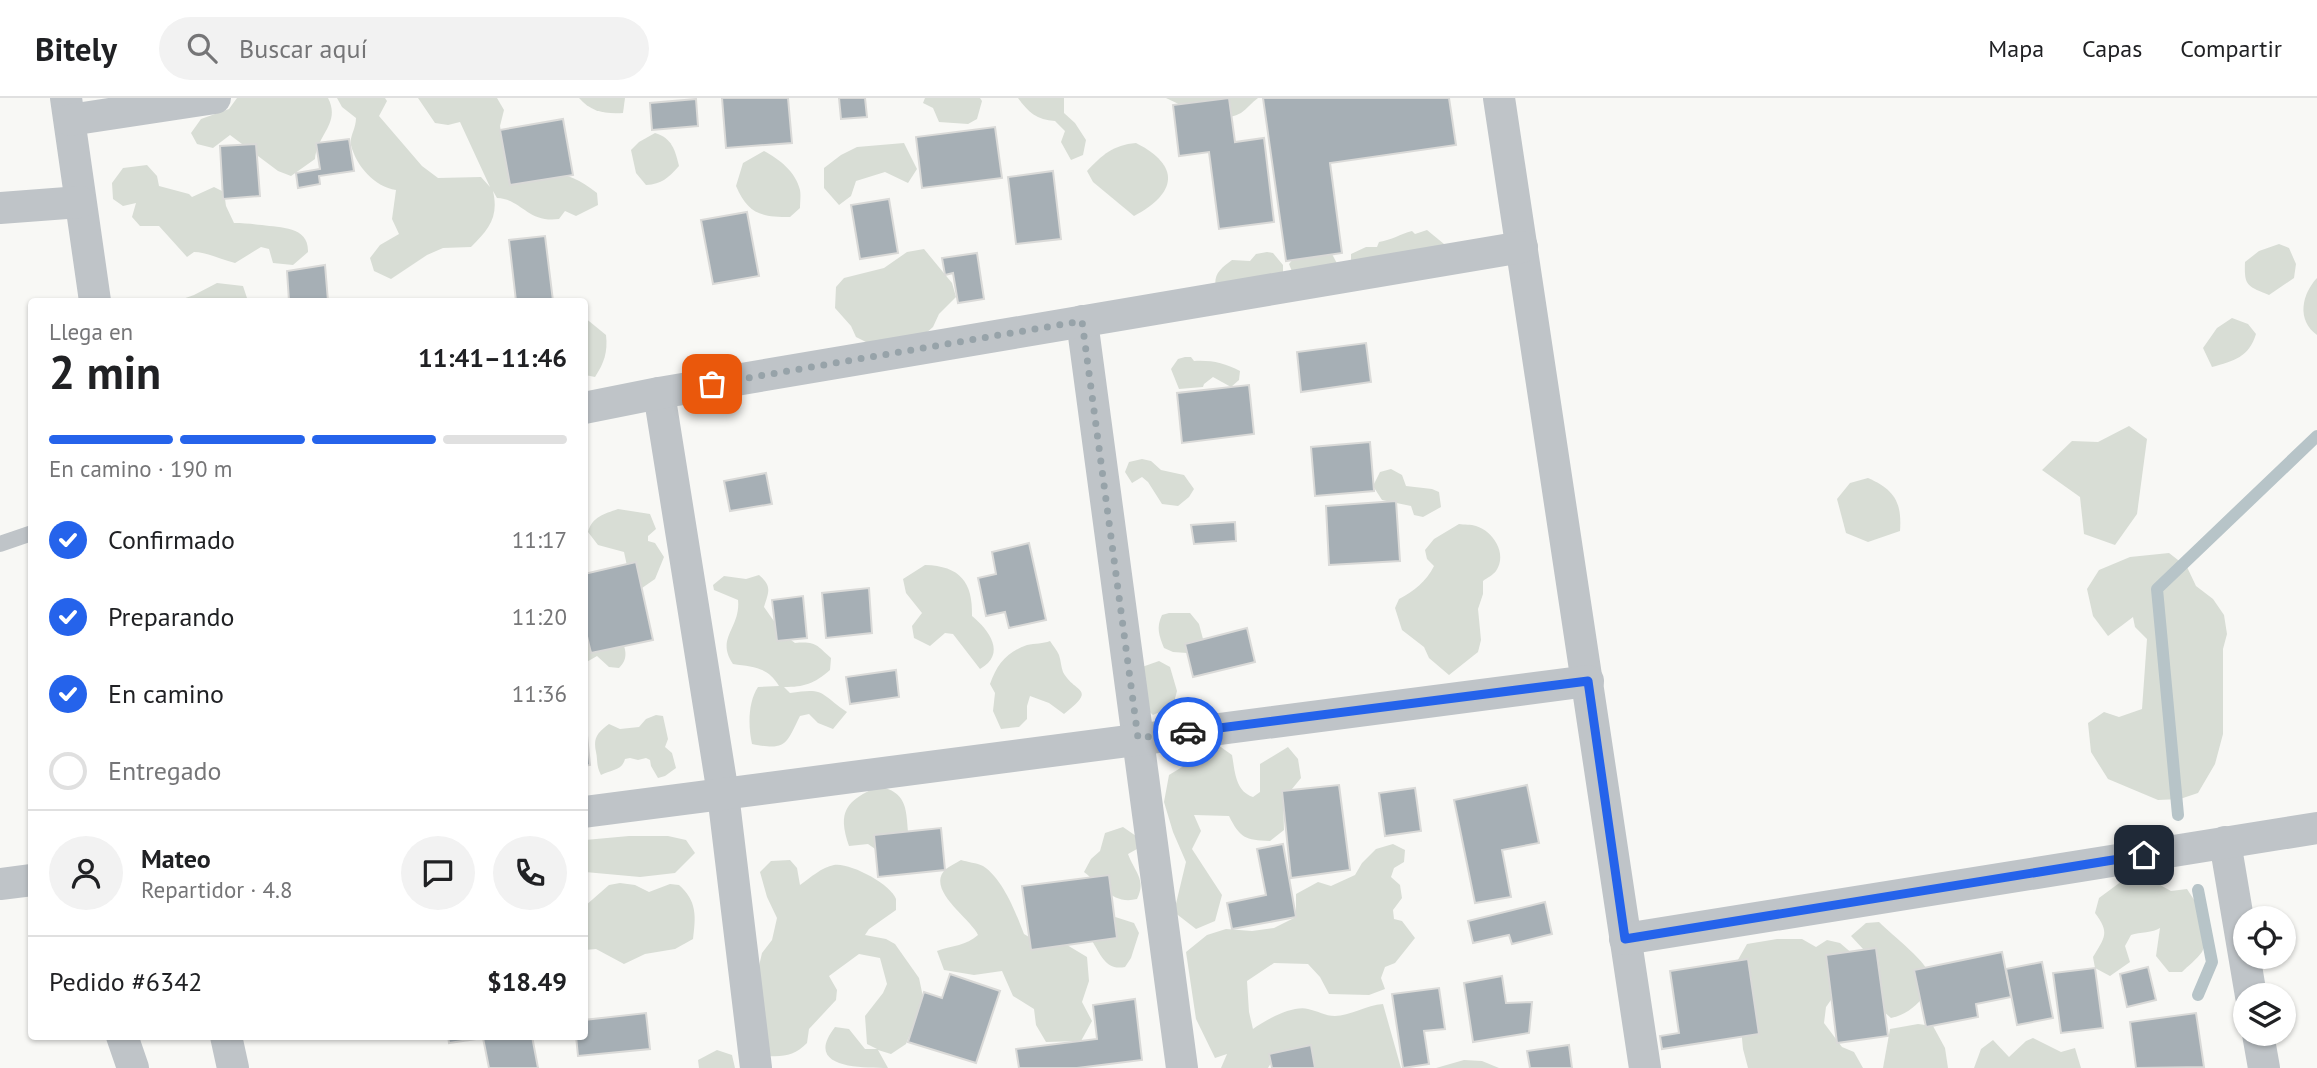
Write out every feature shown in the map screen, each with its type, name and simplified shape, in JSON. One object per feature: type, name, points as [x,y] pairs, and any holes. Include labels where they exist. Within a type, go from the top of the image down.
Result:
[{"type":"street","points":[[95,298],[68,109],[215,98]]},
{"type":"street","points":[[1499,98],[1645,1068]]},
{"type":"street","points":[[0,208],[80,202]]},
{"type":"street","points":[[588,407],[1522,247]]},
{"type":"street","points":[[1082,321],[1182,1068]]},
{"type":"street","points":[[660,393],[723,793],[756,1068]]},
{"type":"street","points":[[588,811],[1588,681]]},
{"type":"street","points":[[1625,939],[2317,828]]},
{"type":"street","points":[[2225,842],[2249,983]]},
{"type":"street","points":[[0,884],[28,880]]},
{"type":"street","points":[[123,1040],[133,1068]]},
{"type":"street","points":[[227,1040],[233,1068]]},
{"type":"street","points":[[2260,1046],[2263,1068]]},
{"type":"lane","points":[[0,544],[28,534]]},
{"type":"shaded area","points":[[237,98],[328,98],[332,115],[315,159],[291,176],[278,171],[230,135],[213,148],[197,144],[191,133],[201,119],[229,109]]},
{"type":"shaded area","points":[[337,98],[385,98],[387,101],[379,116],[422,166],[438,178],[481,177],[490,187],[460,122],[448,125],[435,123],[418,98],[497,98],[504,110],[500,126],[510,185],[546,175],[565,175],[597,193],[598,205],[576,216],[565,211],[559,219],[539,218],[513,202],[497,198],[493,191],[495,208],[491,222],[471,247],[443,248],[427,255],[391,279],[374,271],[370,258],[380,245],[399,234],[392,219],[396,190],[381,185],[362,168],[351,142],[356,118],[342,107]]},
{"type":"shaded area","points":[[579,98],[625,98],[623,113],[599,111]]},
{"type":"shaded area","points":[[925,98],[980,98],[982,101],[977,119],[968,124],[939,122],[933,108],[923,103]]},
{"type":"shaded area","points":[[1018,98],[1064,98],[1064,113],[1075,123],[1086,140],[1083,155],[1071,160],[1061,142],[1065,131],[1055,121],[1034,114]]},
{"type":"shaded area","points":[[1166,98],[1258,98],[1241,113],[1221,118],[1193,111]]},
{"type":"shaded area","points":[[655,133],[669,141],[679,166],[664,180],[646,185],[636,173],[631,150]]},
{"type":"shaded area","points":[[904,143],[917,169],[908,183],[885,172],[856,181],[851,196],[839,205],[824,188],[824,168],[841,155],[857,147]]},
{"type":"shaded area","points":[[1136,143],[1161,161],[1168,180],[1159,198],[1134,216],[1093,182],[1087,171],[1108,152]]},
{"type":"shaded area","points":[[764,151],[786,167],[798,183],[800,208],[790,217],[757,212],[745,203],[736,186],[743,163]]},
{"type":"shaded area","points":[[147,165],[157,176],[159,186],[192,197],[214,187],[224,192],[226,206],[234,223],[293,230],[304,237],[308,252],[293,265],[273,263],[269,249],[261,247],[235,263],[199,252],[187,257],[159,226],[140,226],[132,217],[136,203],[123,206],[113,199],[112,183],[123,168]]},
{"type":"shaded area","points":[[1427,230],[1446,248],[1351,261],[1351,254],[1366,247],[1377,247],[1379,242],[1412,231],[1415,234]]},
{"type":"shaded area","points":[[2279,244],[2289,248],[2296,264],[2294,278],[2269,295],[2248,284],[2245,262],[2259,251]]},
{"type":"shaded area","points":[[924,249],[952,283],[956,297],[939,314],[933,327],[925,334],[872,345],[856,337],[851,326],[835,308],[836,287],[844,278],[884,268],[907,252]]},
{"type":"shaded area","points":[[1273,253],[1283,265],[1283,282],[1216,290],[1218,272],[1232,260],[1250,261],[1256,254]]},
{"type":"shaded area","points":[[1332,254],[1341,271],[1293,274],[1289,264],[1294,258]]},
{"type":"shaded area","points":[[2317,278],[2317,335],[2306,322],[2304,307],[2308,292]]},
{"type":"shaded area","points":[[217,283],[243,286],[247,298],[186,298]]},
{"type":"shaded area","points":[[2232,318],[2248,324],[2256,334],[2253,342],[2240,357],[2212,367],[2203,348],[2217,328]]},
{"type":"shaded area","points":[[588,320],[606,335],[605,357],[595,377],[588,376]]},
{"type":"shaded area","points":[[1185,357],[1234,368],[1240,371],[1239,380],[1231,387],[1213,377],[1203,387],[1179,389],[1171,369],[1178,359]]},
{"type":"shaded area","points":[[2129,426],[2147,439],[2137,514],[2115,545],[2084,534],[2080,497],[2042,470],[2072,441],[2098,442]]},
{"type":"shaded area","points":[[1142,459],[1151,461],[1161,470],[1184,475],[1194,489],[1189,497],[1178,506],[1162,504],[1142,477],[1132,483],[1125,472],[1129,462]]},
{"type":"shaded area","points":[[1391,469],[1402,475],[1406,486],[1439,492],[1441,507],[1423,517],[1414,515],[1411,506],[1382,500],[1373,486],[1380,472]]},
{"type":"shaded area","points":[[1868,478],[1885,487],[1895,498],[1900,513],[1900,531],[1868,542],[1846,533],[1837,499],[1850,483]]},
{"type":"shaded area","points":[[618,509],[650,514],[656,529],[648,536],[648,541],[655,543],[664,557],[655,579],[642,588],[629,575],[624,552],[598,545],[588,532],[596,519]]},
{"type":"shaded area","points":[[1459,524],[1474,525],[1488,533],[1497,544],[1500,558],[1496,571],[1483,581],[1483,594],[1478,609],[1481,640],[1478,652],[1449,675],[1429,658],[1424,647],[1402,630],[1395,608],[1399,599],[1419,586],[1434,566],[1427,559],[1425,550],[1434,539]]},
{"type":"shaded area","points":[[2169,553],[2187,567],[2196,586],[2213,599],[2224,615],[2227,634],[2223,649],[2223,734],[2215,764],[2198,793],[2180,799],[2158,800],[2108,779],[2091,752],[2088,723],[2104,712],[2119,717],[2142,709],[2147,639],[2135,627],[2133,617],[2108,636],[2093,616],[2087,589],[2099,570],[2130,557]]},
{"type":"shaded area","points":[[925,565],[956,573],[967,585],[972,616],[989,635],[994,649],[993,656],[980,669],[953,634],[945,633],[930,646],[914,638],[912,626],[922,613],[906,593],[903,579]]},
{"type":"shaded area","points":[[759,575],[766,582],[768,589],[764,607],[783,634],[795,643],[816,645],[831,658],[830,670],[819,679],[803,685],[784,687],[790,693],[817,692],[847,712],[833,729],[818,723],[809,714],[800,716],[788,739],[779,746],[772,747],[752,744],[750,714],[758,687],[779,686],[765,671],[733,664],[728,655],[727,640],[736,618],[738,600],[714,590],[713,585],[724,576],[746,579]]},
{"type":"shaded area","points":[[588,602],[616,631],[625,651],[625,660],[619,668],[609,667],[597,656],[588,661]]},
{"type":"shaded area","points":[[1190,613],[1199,624],[1203,639],[1187,653],[1164,648],[1159,624],[1162,615]]},
{"type":"shaded area","points":[[1050,641],[1059,655],[1063,672],[1081,691],[1080,699],[1064,714],[1049,703],[1030,696],[1027,719],[1019,727],[1001,729],[993,711],[995,693],[990,684],[996,670],[1014,651],[1027,645]]},
{"type":"shaded area","points":[[1159,661],[1170,667],[1177,691],[1173,706],[1153,715],[1144,707],[1142,667]]},
{"type":"shaded area","points":[[656,715],[663,716],[668,739],[665,747],[672,753],[676,768],[658,778],[650,760],[630,758],[625,759],[618,768],[601,775],[595,743],[601,730],[609,724],[620,729],[639,727],[646,719]]},
{"type":"shaded area","points":[[1218,745],[1232,755],[1239,785],[1253,797],[1260,792],[1260,764],[1288,747],[1298,759],[1301,778],[1283,800],[1284,830],[1270,841],[1244,836],[1229,816],[1194,815],[1201,831],[1192,849],[1222,895],[1215,921],[1196,929],[1174,912],[1186,862],[1164,802],[1169,775]]},
{"type":"shaded area","points":[[879,786],[895,792],[900,797],[905,808],[908,832],[881,853],[868,844],[849,846],[844,824],[847,809],[852,802]]},
{"type":"shaded area","points":[[1123,827],[1136,836],[1137,849],[1128,854],[1141,886],[1137,899],[1114,897],[1084,872],[1091,859],[1100,851],[1105,833]]},
{"type":"shaded area","points":[[668,836],[686,840],[695,853],[675,873],[640,877],[588,872],[588,840]]},
{"type":"shaded area","points":[[1393,844],[1405,850],[1404,862],[1394,868],[1391,877],[1400,885],[1402,898],[1393,910],[1394,919],[1402,921],[1415,938],[1395,963],[1385,967],[1381,978],[1385,989],[1369,995],[1329,994],[1320,977],[1308,964],[1274,963],[1247,981],[1253,1029],[1295,1009],[1308,1009],[1335,1016],[1383,1004],[1401,1068],[1314,1068],[1278,1052],[1268,1068],[1221,1068],[1227,1054],[1215,1058],[1196,1019],[1186,952],[1207,935],[1226,929],[1252,931],[1274,928],[1296,917],[1296,894],[1318,882],[1331,886],[1355,875],[1376,849]]},
{"type":"shaded area","points":[[790,860],[797,868],[800,885],[825,868],[841,865],[859,870],[878,881],[893,893],[896,899],[896,910],[869,929],[865,935],[886,939],[895,944],[919,978],[923,997],[906,1044],[891,1054],[878,1050],[888,1068],[839,1063],[830,1058],[826,1051],[827,1041],[835,1027],[849,1029],[865,1049],[877,1049],[867,1044],[865,1016],[887,984],[880,958],[859,954],[829,976],[837,990],[836,1000],[809,1029],[807,1043],[789,1054],[768,1056],[759,966],[762,953],[772,940],[777,918],[767,897],[760,872],[771,861]]},
{"type":"shaded area","points":[[961,860],[983,866],[997,879],[1024,934],[1034,940],[1067,945],[1087,957],[1089,981],[1082,1002],[1092,1021],[1081,1041],[1046,1042],[1036,1025],[1034,1009],[1013,996],[1002,971],[974,975],[944,970],[937,951],[964,943],[978,935],[951,904],[941,886],[941,877],[946,869]]},
{"type":"shaded area","points":[[2151,880],[2171,891],[2187,889],[2206,927],[2202,952],[2182,972],[2169,972],[2156,956],[2160,928],[2131,935],[2125,946],[2130,962],[2110,976],[2095,968],[2093,957],[2104,935],[2103,926],[2095,913],[2099,898],[2122,881]]},
{"type":"shaded area","points":[[670,884],[679,885],[689,897],[694,909],[693,939],[675,949],[645,954],[624,964],[596,949],[588,950],[588,903],[609,885],[635,885],[649,892]]},
{"type":"shaded area","points":[[1109,915],[1134,923],[1139,933],[1131,958],[1125,967],[1118,968],[1109,964],[1092,941]]},
{"type":"shaded area","points":[[1879,922],[1917,957],[1932,979],[1929,991],[1916,1005],[1891,1018],[1875,1004],[1870,986],[1880,973],[1878,958],[1864,950],[1851,936],[1866,923]]},
{"type":"shaded area","points":[[1777,939],[1802,939],[1816,947],[1827,940],[1840,943],[1854,955],[1845,980],[1826,1007],[1824,1023],[1842,1047],[1854,1052],[1863,1068],[1748,1068],[1743,1049],[1735,965],[1747,944]]},
{"type":"shaded area","points":[[1918,1024],[1933,1026],[1945,1048],[1948,1068],[1883,1068],[1890,1029]]},
{"type":"shaded area","points":[[2033,1038],[2061,1052],[2075,1048],[2081,1068],[1974,1068],[1981,1049],[1993,1040],[2009,1057]]},
{"type":"shaded area","points":[[717,1050],[732,1055],[735,1068],[699,1068],[698,1060]]},
{"type":"shaded area","points":[[1464,1060],[1482,1061],[1499,1068],[1436,1068]]},
{"type":"building","points":[[722,98],[788,98],[792,143],[726,148]]},
{"type":"building","points":[[839,98],[865,98],[867,117],[841,119]]},
{"type":"building","points":[[1229,98],[1235,142],[1264,138],[1274,222],[1219,229],[1209,152],[1179,156],[1173,105]]},
{"type":"building","points":[[1263,98],[1449,98],[1456,145],[1330,163],[1342,253],[1286,261]]},
{"type":"building","points":[[696,99],[698,126],[652,130],[650,103]]},
{"type":"building","points":[[563,119],[573,175],[510,185],[500,130]]},
{"type":"building","points":[[995,127],[1002,178],[922,188],[916,137]]},
{"type":"building","points":[[349,139],[354,171],[319,176],[320,184],[298,188],[296,173],[320,169],[316,143]]},
{"type":"building","points":[[256,144],[260,196],[223,199],[220,146]]},
{"type":"building","points":[[1053,171],[1061,239],[1016,244],[1008,177]]},
{"type":"building","points":[[889,199],[898,253],[860,259],[851,205]]},
{"type":"building","points":[[747,212],[759,276],[713,284],[701,220]]},
{"type":"building","points":[[545,236],[553,298],[516,298],[509,240]]},
{"type":"building","points":[[977,253],[984,299],[958,303],[953,273],[945,275],[942,258]]},
{"type":"building","points":[[325,265],[328,298],[289,298],[287,271]]},
{"type":"building","points":[[1366,343],[1371,382],[1301,392],[1297,352]]},
{"type":"building","points":[[1249,385],[1254,434],[1182,443],[1177,393]]},
{"type":"building","points":[[1370,442],[1374,491],[1315,496],[1311,447]]},
{"type":"building","points":[[766,473],[772,504],[730,511],[724,481]]},
{"type":"building","points":[[1396,501],[1400,561],[1329,565],[1326,506]]},
{"type":"building","points":[[1235,522],[1236,541],[1194,544],[1191,525]]},
{"type":"building","points":[[1029,543],[1046,620],[1009,628],[1005,612],[986,616],[978,578],[996,574],[992,552]]},
{"type":"building","points":[[636,562],[653,640],[591,653],[588,641],[588,573]]},
{"type":"building","points":[[869,588],[872,633],[826,638],[822,593]]},
{"type":"building","points":[[803,596],[807,638],[777,641],[772,600]]},
{"type":"building","points":[[1247,628],[1255,662],[1193,677],[1185,644]]},
{"type":"building","points":[[896,670],[899,697],[850,704],[846,677]]},
{"type":"building","points":[[1339,785],[1350,870],[1291,878],[1282,791]]},
{"type":"building","points":[[1527,785],[1539,843],[1502,850],[1511,897],[1475,903],[1454,800]]},
{"type":"building","points":[[1415,788],[1421,831],[1385,836],[1379,793]]},
{"type":"building","points":[[941,828],[945,870],[878,877],[874,835]]},
{"type":"building","points":[[1283,844],[1296,917],[1232,929],[1227,903],[1266,895],[1257,849]]},
{"type":"building","points":[[1109,875],[1117,938],[1031,950],[1022,886]]},
{"type":"building","points":[[1545,902],[1552,934],[1512,944],[1509,935],[1473,943],[1468,921]]},
{"type":"building","points":[[1876,948],[1888,1036],[1837,1043],[1826,955]]},
{"type":"building","points":[[2002,952],[2011,997],[1976,1004],[1978,1017],[1926,1027],[1914,970]]},
{"type":"building","points":[[1748,959],[1759,1034],[1662,1049],[1660,1036],[1679,1033],[1670,971]]},
{"type":"building","points":[[2042,962],[2053,1018],[2017,1025],[2006,969]]},
{"type":"building","points":[[2148,967],[2156,1000],[2127,1007],[2120,974]]},
{"type":"building","points":[[2095,968],[2103,1028],[2061,1033],[2053,973]]},
{"type":"building","points":[[950,974],[1000,991],[976,1063],[908,1042],[924,992],[942,998]]},
{"type":"building","points":[[1502,976],[1506,1003],[1532,1002],[1529,1033],[1473,1042],[1464,983]]},
{"type":"building","points":[[1439,988],[1445,1029],[1424,1031],[1429,1064],[1403,1068],[1392,994]]},
{"type":"building","points":[[1135,999],[1142,1060],[1077,1068],[1019,1068],[1016,1049],[1097,1039],[1093,1005]]},
{"type":"building","points":[[646,1013],[650,1049],[578,1056],[576,1040],[588,1040],[588,1020]]},
{"type":"building","points":[[2196,1013],[2204,1067],[2136,1068],[2130,1022]]},
{"type":"building","points":[[449,1040],[469,1040],[449,1043]]},
{"type":"building","points":[[483,1040],[533,1040],[538,1068],[489,1068]]},
{"type":"building","points":[[1311,1045],[1315,1068],[1272,1068],[1269,1054]]},
{"type":"building","points":[[1569,1045],[1572,1068],[1530,1068],[1527,1051]]},
{"type":"waterway","points":[[2178,815],[2157,589],[2317,436]]},
{"type":"waterway","points":[[2198,890],[2212,962],[2198,995]]},
{"type":"way so far","points":[[712,384],[1082,321],[1138,738],[1188,732]]},
{"type":"route","points":[[1188,732],[1588,681],[1625,939],[2144,855]]}]
